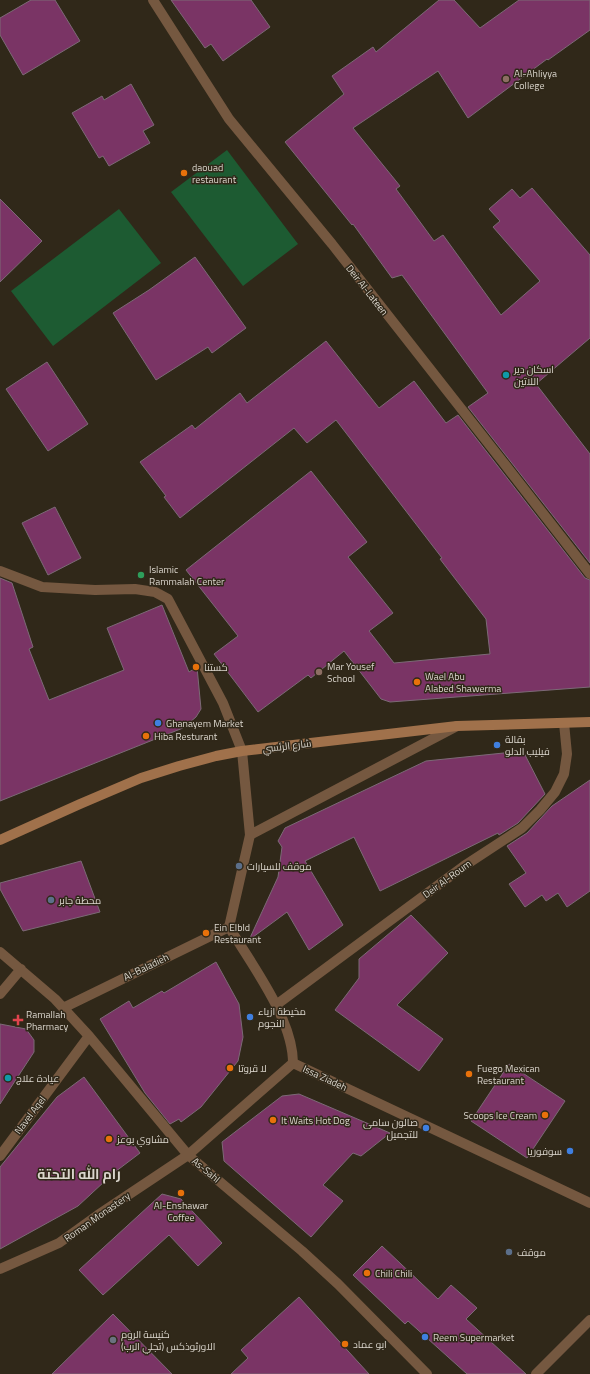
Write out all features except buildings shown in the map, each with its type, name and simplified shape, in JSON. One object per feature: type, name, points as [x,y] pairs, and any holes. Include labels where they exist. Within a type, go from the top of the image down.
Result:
[{"type":"main road","name":"شارع الرئسي","points":[[0,840],[141,778],[216,756],[242,751],[457,726],[590,722]]},
{"type":"street","name":"Deir Al-Lateen","points":[[153,0],[229,120],[332,244],[590,574]]},
{"type":"street","points":[[0,571],[42,586],[95,590],[135,589],[155,592],[168,599],[223,703],[242,751],[250,835],[229,927]]},
{"type":"street","name":"Deir Al-Roum","points":[[276,1005],[464,866],[522,828],[555,792],[564,774],[567,754],[564,723]]},
{"type":"street","points":[[250,835],[457,726]]},
{"type":"street","name":"Issa Ziadeh","points":[[229,927],[276,1005],[285,1024],[291,1043],[293,1063],[590,1204]]},
{"type":"street","name":"Al-Baladieh","points":[[63,1008],[229,927]]},
{"type":"street","name":"As-Sahl","points":[[0,952],[55,999],[89,1036],[188,1155],[324,1272],[427,1374]]},
{"type":"street","points":[[0,994],[21,969]]},
{"type":"street","name":"Navel Aqel","points":[[0,1156],[89,1036]]},
{"type":"street","name":"Roman Monastery","points":[[0,1269],[59,1243],[188,1155],[293,1063]]},
{"type":"street","points":[[536,1374],[590,1320]]},
{"type":"green space","points":[[227,150],[298,244],[243,286],[171,192]]},
{"type":"green space","points":[[119,209],[161,263],[53,346],[11,291]]},
{"type":"place","name":"Al-Ahliyya College","points":[[506,79]]},
{"type":"place","name":"daouad restaurant","points":[[184,173]]},
{"type":"place","name":"اسكان دير اللاتين","points":[[506,375]]},
{"type":"place","name":"Islamic Rammalah Center","points":[[141,575]]},
{"type":"place","name":"كستنا","points":[[196,667]]},
{"type":"place","name":"Mar Yousef School","points":[[319,672]]},
{"type":"place","name":"Wael Abu Alabed Shawerma","points":[[417,682]]},
{"type":"place","name":"Ghanayem Market","points":[[158,723]]},
{"type":"place","name":"Hiba Resturant","points":[[146,736]]},
{"type":"place","name":"بقالة فيليب الدلو","points":[[497,745]]},
{"type":"place","name":"موقف للسيارات","points":[[239,866]]},
{"type":"place","name":"محطة جابر","points":[[51,900]]},
{"type":"place","name":"Ein Elbld Restaurant","points":[[206,933]]},
{"type":"place","name":"مخيطة ازياء النجوم","points":[[250,1017]]},
{"type":"place","name":"Ramallah Pharmacy","points":[[18,1020]]},
{"type":"place","name":"لا قروتا","points":[[230,1068]]},
{"type":"place","name":"Fuego Mexican Restaurant","points":[[469,1074]]},
{"type":"place","name":"عيادة علاج","points":[[8,1078]]},
{"type":"place","name":"Scoops Ice Cream","points":[[545,1115]]},
{"type":"place","name":"It Waits Hot Dog","points":[[273,1120]]},
{"type":"place","name":"صالون سامى للتجميل","points":[[426,1128]]},
{"type":"place","name":"مشاوي بوعز","points":[[109,1139]]},
{"type":"place","name":"سوفوريا","points":[[570,1151]]},
{"type":"place","name":"Al-Enshawar Coffee","points":[[181,1193]]},
{"type":"place","name":"موقف","points":[[509,1252]]},
{"type":"place","name":"Chili Chili","points":[[367,1273]]},
{"type":"place","name":"Reem Supermarket","points":[[425,1337]]},
{"type":"place","name":"كنيسة الروم الاورثوذكس (تجلي الرب)","points":[[113,1340]]},
{"type":"place","name":"ابو عماد","points":[[345,1344]]},
{"type":"district","name":"رام الله التحتة","points":[[79,1173]]}]
